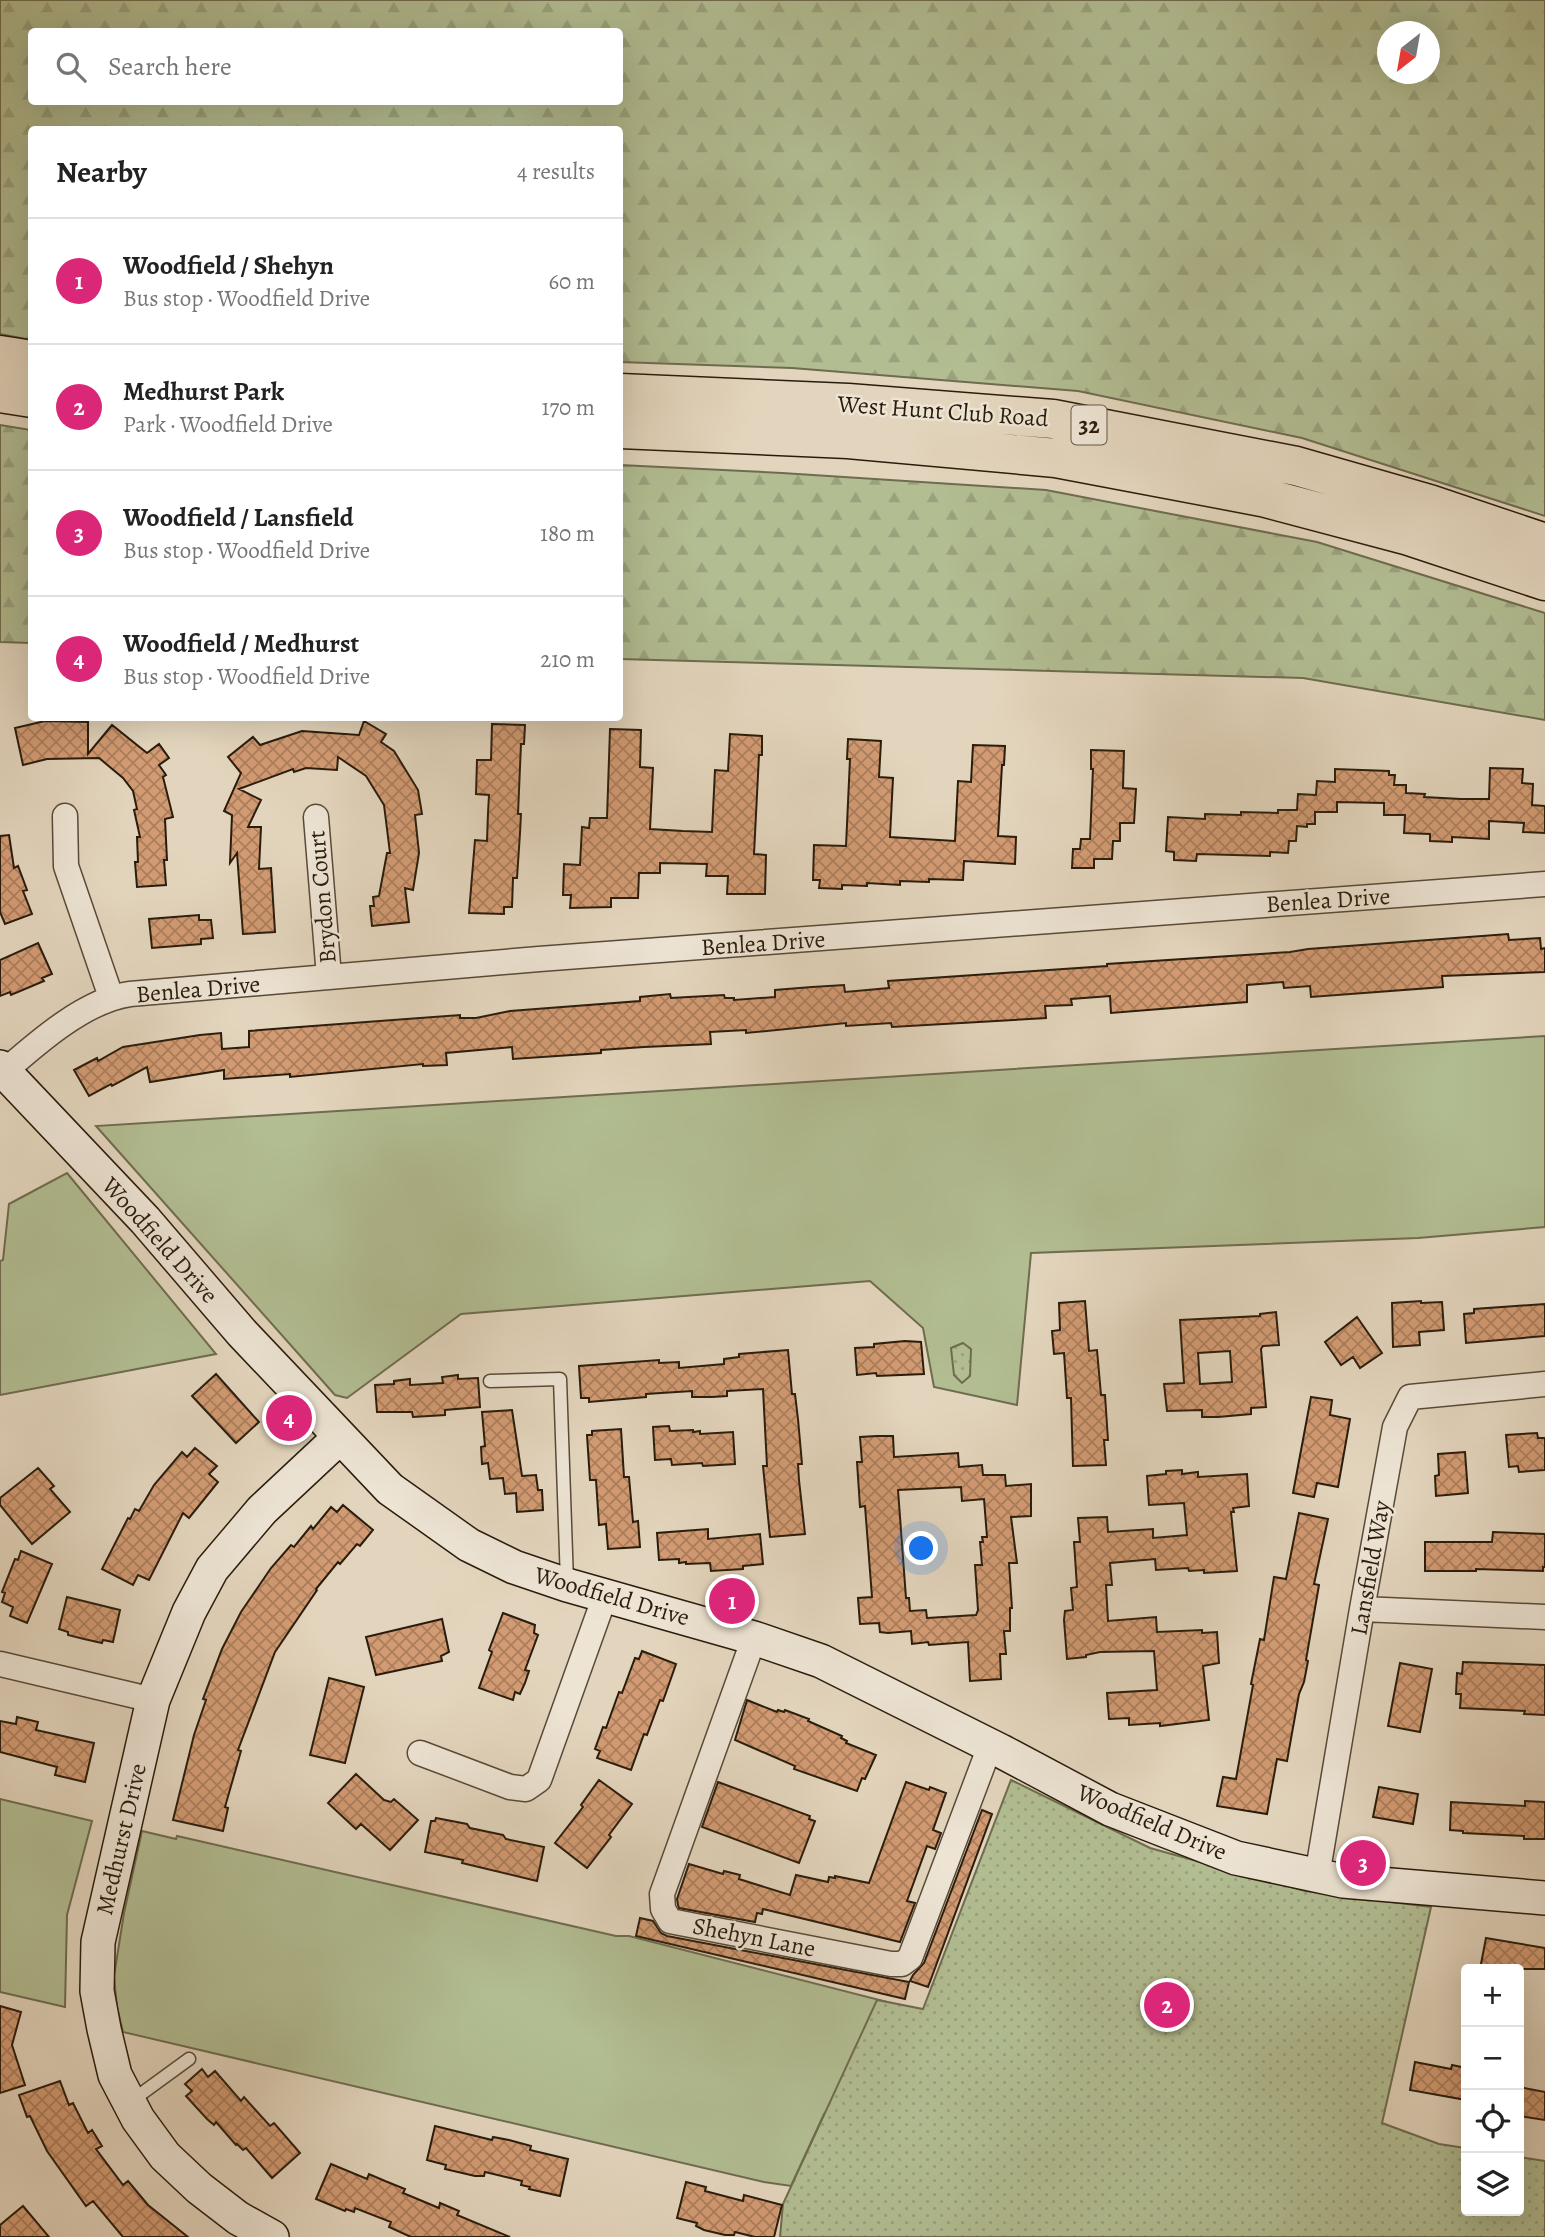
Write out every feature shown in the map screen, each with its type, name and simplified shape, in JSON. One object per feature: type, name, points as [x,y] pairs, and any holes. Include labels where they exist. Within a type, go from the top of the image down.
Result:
[{"type":"main road","points":[[0,355],[28,359]]},
{"type":"main road","points":[[0,393],[28,397]]},
{"type":"main road","name":"West Hunt Club Road","points":[[623,393],[848,403],[1053,419],[1296,466],[1429,504],[1545,543]]},
{"type":"main road","name":"West Hunt Club Road","points":[[623,429],[848,439],[1056,458],[1262,497],[1409,536],[1545,581]]},
{"type":"street","points":[[65,816],[66,866],[111,997]]},
{"type":"street","name":"Brydon Court","points":[[316,817],[329,977]]},
{"type":"street","name":"Benlea Drive","points":[[2,1069],[49,1033],[111,997],[539,959],[1545,884]]},
{"type":"street","name":"Woodfield Drive","points":[[2,1069],[145,1220],[242,1333],[390,1489],[469,1545],[513,1567],[567,1585],[754,1638],[821,1661],[1110,1809],[1236,1858],[1343,1881],[1545,1898]]},
{"type":"street","name":"Lansfield Way","points":[[1317,1876],[1395,1427],[1410,1396],[1545,1384]]},
{"type":"street","name":"Medhurst Drive","points":[[272,2237],[238,2218],[165,2156],[130,2102],[115,2075],[104,2029],[97,1991],[98,1942],[153,1700],[190,1612],[212,1569],[262,1510],[340,1437]]},
{"type":"street","points":[[420,1753],[510,1787],[526,1790],[539,1780],[605,1596]]},
{"type":"street","points":[[1362,1609],[1545,1617]]},
{"type":"street","name":"Shehyn Lane","points":[[754,1638],[662,1894],[663,1909],[670,1921],[902,1964],[910,1958],[990,1746]]},
{"type":"street","points":[[0,1664],[153,1700]]},
{"type":"lane","points":[[490,1381],[560,1379],[567,1585]]},
{"type":"lane","points":[[130,2102],[190,2059]]},
{"type":"green space","points":[[0,0],[1545,0],[1545,516],[1302,438],[1078,391],[792,368],[623,362],[623,126],[28,126],[28,339],[0,334]]},
{"type":"green space","points":[[0,425],[28,430],[28,643],[0,642]]},
{"type":"green space","points":[[623,465],[1046,490],[1317,542],[1545,613],[1545,720],[1303,678],[623,659]]},
{"type":"green space","points":[[1545,1036],[1545,1227],[1418,1238],[1031,1253],[1017,1405],[934,1387],[923,1328],[870,1281],[461,1314],[347,1398],[335,1395],[96,1126]]},
{"type":"green space","points":[[67,1173],[216,1354],[0,1395],[0,1261],[3,1260],[9,1204]]},
{"type":"green space","points":[[963,1343],[971,1349],[970,1376],[962,1383],[954,1375],[951,1348]]},
{"type":"green space","points":[[1011,1780],[1150,1848],[1305,1891],[1431,1907],[1382,2123],[1439,2144],[1461,2147],[1461,2216],[1524,2216],[1524,2158],[1545,2161],[1545,2237],[780,2237],[783,2204],[877,2000],[923,2009]]},
{"type":"green space","points":[[0,1799],[92,1821],[67,1915],[65,2007],[0,1992]]},
{"type":"green space","points":[[142,1831],[176,1839],[177,1836],[616,1936],[629,1936],[911,2008],[824,2114],[791,2186],[764,2182],[123,2032],[114,1976],[124,1913]]},
{"type":"building","points":[[45,721],[88,722],[88,754],[112,725],[147,753],[159,744],[169,758],[159,765],[166,775],[163,777],[173,817],[165,819],[166,885],[137,887],[135,862],[138,862],[137,837],[140,837],[134,810],[137,809],[133,791],[123,778],[99,758],[47,759],[23,765],[15,728]]},
{"type":"building","points":[[364,721],[386,734],[381,742],[394,751],[418,790],[422,814],[415,815],[419,853],[413,890],[405,888],[409,922],[372,926],[370,906],[374,906],[373,897],[379,896],[387,853],[390,853],[384,805],[366,776],[338,757],[337,770],[306,768],[294,772],[293,769],[239,789],[261,800],[248,827],[261,827],[259,869],[271,868],[275,932],[243,934],[237,853],[230,863],[232,815],[224,811],[241,773],[228,757],[253,737],[260,745],[302,731],[359,735]]},
{"type":"building","points":[[492,724],[525,725],[524,744],[521,744],[517,878],[513,878],[512,907],[504,907],[504,914],[469,913],[475,840],[487,841],[489,795],[476,794],[477,760],[491,760]]},
{"type":"building","points":[[610,729],[641,730],[640,767],[653,768],[650,829],[683,831],[712,832],[715,770],[728,771],[730,734],[762,736],[754,854],[766,855],[765,894],[727,894],[728,876],[706,876],[707,864],[660,863],[660,873],[639,873],[638,898],[611,898],[611,907],[570,908],[571,895],[563,895],[564,864],[580,865],[582,827],[589,828],[590,818],[607,818]]},
{"type":"building","points":[[848,739],[881,741],[879,777],[893,778],[890,837],[955,841],[958,781],[971,782],[973,745],[1005,746],[998,836],[1016,837],[1015,864],[964,861],[963,880],[929,879],[929,882],[900,881],[900,885],[867,883],[867,886],[842,885],[842,889],[819,888],[820,880],[813,880],[814,845],[846,846],[850,759],[847,759]]},
{"type":"building","points":[[1091,750],[1124,751],[1123,788],[1136,789],[1134,823],[1120,823],[1120,841],[1113,841],[1112,859],[1094,859],[1094,868],[1072,868],[1073,849],[1080,849],[1081,839],[1090,839],[1093,769]]},
{"type":"building","points":[[1490,768],[1523,769],[1522,783],[1533,784],[1532,805],[1545,806],[1545,833],[1523,832],[1524,823],[1489,821],[1489,839],[1452,837],[1452,842],[1430,841],[1430,834],[1404,833],[1405,815],[1384,815],[1384,803],[1337,802],[1337,812],[1315,812],[1315,824],[1297,826],[1296,841],[1289,841],[1288,853],[1270,852],[1270,856],[1197,854],[1196,861],[1174,860],[1174,852],[1166,851],[1168,817],[1205,819],[1205,814],[1241,815],[1241,812],[1278,813],[1278,810],[1297,810],[1298,794],[1316,795],[1317,781],[1335,782],[1335,769],[1389,771],[1389,775],[1395,775],[1394,785],[1406,785],[1406,793],[1425,794],[1424,797],[1489,799]]},
{"type":"building","points":[[9,835],[14,868],[18,866],[27,890],[23,891],[32,914],[5,924],[0,912],[0,836]]},
{"type":"building","points":[[199,915],[199,920],[211,920],[213,938],[201,939],[201,944],[152,948],[149,919]]},
{"type":"building","points":[[1508,934],[1509,940],[1540,938],[1541,949],[1545,948],[1545,972],[1442,976],[1443,987],[1311,997],[1310,986],[1284,988],[1283,982],[1247,985],[1247,1002],[1111,1013],[1110,996],[1071,999],[1072,1005],[1045,1006],[1046,1018],[892,1027],[891,1023],[846,1026],[846,1023],[746,1033],[746,1030],[710,1032],[711,1044],[601,1050],[601,1053],[513,1059],[512,1047],[446,1053],[447,1065],[423,1064],[290,1077],[290,1074],[224,1079],[224,1070],[150,1082],[147,1067],[89,1096],[74,1070],[123,1047],[221,1033],[222,1049],[249,1047],[249,1031],[460,1015],[460,1018],[476,1018],[510,1011],[640,1001],[640,997],[670,994],[671,998],[724,995],[725,998],[734,1000],[775,997],[775,990],[844,985],[845,992],[889,988],[888,981]]},
{"type":"building","points":[[38,943],[52,974],[42,978],[44,981],[11,995],[10,992],[0,996],[0,960]]},
{"type":"building","points":[[1085,1301],[1089,1351],[1097,1350],[1101,1395],[1105,1395],[1108,1440],[1104,1440],[1106,1465],[1073,1466],[1071,1398],[1067,1398],[1064,1353],[1054,1354],[1052,1331],[1060,1330],[1059,1303]]},
{"type":"building","points":[[1442,1302],[1444,1330],[1419,1332],[1420,1345],[1393,1347],[1392,1303]]},
{"type":"building","points":[[1545,1304],[1545,1336],[1466,1343],[1464,1314],[1474,1313],[1474,1309]]},
{"type":"building","points":[[1276,1312],[1279,1345],[1263,1346],[1261,1349],[1266,1407],[1251,1408],[1251,1414],[1218,1417],[1202,1417],[1202,1410],[1167,1411],[1164,1384],[1184,1383],[1180,1320]],"holes":[[[1230,1351],[1232,1382],[1200,1384],[1198,1353]]]},
{"type":"building","points":[[1357,1317],[1382,1353],[1360,1368],[1353,1357],[1341,1365],[1325,1342]]},
{"type":"building","points":[[905,1341],[921,1342],[924,1374],[857,1375],[855,1348]]},
{"type":"building","points":[[788,1350],[792,1394],[795,1394],[798,1419],[802,1464],[798,1464],[805,1534],[770,1537],[763,1466],[767,1466],[763,1389],[727,1391],[727,1396],[712,1397],[692,1397],[692,1391],[589,1402],[589,1398],[581,1398],[579,1366],[659,1360],[659,1363],[679,1362],[679,1368],[724,1364],[724,1359],[739,1357],[739,1354]]},
{"type":"building","points":[[216,1374],[259,1422],[236,1443],[192,1396]]},
{"type":"building","points":[[458,1375],[458,1379],[478,1378],[480,1407],[445,1410],[445,1415],[413,1417],[412,1412],[377,1412],[375,1385],[394,1384],[394,1381],[410,1379],[410,1385],[443,1383],[442,1377]]},
{"type":"building","points":[[1311,1397],[1332,1400],[1330,1415],[1350,1419],[1338,1487],[1317,1483],[1314,1497],[1293,1493]]},
{"type":"building","points":[[512,1410],[522,1476],[536,1475],[538,1490],[542,1490],[543,1510],[517,1512],[516,1493],[505,1494],[503,1478],[490,1479],[488,1463],[482,1464],[481,1447],[485,1446],[482,1412]]},
{"type":"building","points":[[669,1426],[670,1431],[693,1430],[700,1431],[700,1434],[733,1432],[735,1464],[672,1465],[671,1459],[655,1460],[653,1427]]},
{"type":"building","points":[[621,1429],[624,1477],[629,1477],[633,1522],[638,1521],[640,1547],[608,1549],[606,1524],[599,1525],[596,1480],[590,1480],[587,1435],[592,1435],[592,1431]]},
{"type":"building","points":[[1537,1433],[1538,1438],[1545,1438],[1545,1470],[1519,1472],[1518,1466],[1509,1467],[1506,1435]]},
{"type":"building","points":[[893,1436],[894,1457],[958,1453],[959,1467],[982,1465],[983,1475],[1005,1475],[1006,1486],[1031,1484],[1031,1516],[1011,1517],[1017,1563],[1009,1563],[1012,1608],[1010,1631],[1004,1631],[1006,1654],[1000,1654],[1001,1679],[970,1681],[968,1642],[912,1644],[911,1631],[880,1632],[879,1623],[860,1624],[858,1598],[872,1597],[865,1506],[860,1507],[857,1462],[862,1462],[860,1437]],"holes":[[[961,1487],[962,1501],[984,1499],[987,1537],[982,1537],[983,1542],[980,1542],[982,1565],[975,1565],[978,1610],[976,1615],[927,1618],[926,1610],[910,1611],[909,1598],[906,1598],[898,1490]]]},
{"type":"building","points":[[195,1448],[217,1466],[209,1474],[218,1482],[189,1518],[183,1513],[149,1580],[138,1575],[133,1585],[102,1569],[128,1518],[130,1519],[135,1509],[139,1511],[154,1485],[182,1452],[187,1457]]},
{"type":"building","points":[[1465,1452],[1468,1493],[1436,1496],[1438,1454]]},
{"type":"building","points":[[38,1468],[54,1486],[50,1489],[70,1512],[32,1544],[0,1505],[0,1498]]},
{"type":"building","points":[[1182,1470],[1182,1474],[1198,1472],[1198,1477],[1247,1474],[1249,1506],[1233,1508],[1234,1512],[1231,1512],[1237,1571],[1204,1573],[1204,1570],[1189,1571],[1188,1568],[1156,1570],[1155,1559],[1110,1563],[1112,1585],[1106,1585],[1108,1621],[1156,1617],[1157,1632],[1217,1632],[1219,1663],[1203,1666],[1209,1720],[1160,1726],[1160,1723],[1129,1725],[1129,1718],[1109,1719],[1107,1693],[1157,1690],[1154,1651],[1100,1652],[1067,1659],[1064,1620],[1065,1611],[1073,1610],[1071,1588],[1077,1587],[1074,1542],[1080,1542],[1078,1518],[1107,1517],[1108,1532],[1153,1529],[1153,1538],[1187,1535],[1184,1503],[1149,1505],[1147,1476]]},
{"type":"building","points":[[343,1505],[373,1530],[360,1546],[357,1544],[340,1564],[338,1562],[316,1589],[275,1652],[238,1750],[241,1751],[225,1807],[228,1808],[223,1831],[173,1820],[194,1735],[206,1700],[203,1699],[222,1649],[241,1612],[271,1568],[291,1545],[294,1547],[311,1526],[313,1529],[331,1507],[337,1512]]},
{"type":"building","points":[[1299,1513],[1328,1519],[1314,1584],[1319,1585],[1306,1660],[1308,1661],[1287,1761],[1277,1759],[1267,1814],[1217,1806],[1223,1777],[1236,1779],[1253,1685],[1251,1684],[1260,1639],[1264,1640],[1274,1577],[1286,1579]]},
{"type":"building","points":[[708,1529],[708,1539],[760,1534],[763,1564],[743,1566],[743,1569],[711,1571],[710,1563],[686,1564],[679,1563],[679,1559],[659,1560],[657,1533]]},
{"type":"building","points":[[1493,1532],[1545,1534],[1543,1571],[1425,1571],[1425,1542],[1492,1542]]},
{"type":"building","points":[[21,1551],[52,1564],[27,1623],[10,1616],[13,1607],[2,1602],[5,1593],[2,1592]]},
{"type":"building","points":[[67,1597],[120,1610],[113,1642],[103,1640],[102,1643],[84,1639],[68,1635],[68,1632],[59,1629]]},
{"type":"building","points":[[503,1613],[535,1625],[534,1633],[538,1635],[525,1670],[529,1671],[525,1683],[520,1694],[515,1692],[513,1700],[479,1688]]},
{"type":"building","points":[[442,1619],[449,1652],[441,1656],[442,1661],[376,1675],[366,1637]]},
{"type":"building","points":[[642,1651],[676,1664],[663,1701],[660,1700],[647,1735],[644,1734],[631,1770],[597,1758],[600,1751],[595,1749],[619,1692],[622,1693],[635,1658],[639,1659]]},
{"type":"building","points":[[1463,1662],[1545,1665],[1545,1715],[1524,1714],[1525,1711],[1460,1708],[1461,1694],[1456,1694],[1457,1673],[1462,1674]]},
{"type":"building","points":[[1400,1663],[1432,1669],[1420,1732],[1388,1726]]},
{"type":"building","points":[[329,1678],[364,1687],[345,1763],[310,1755]]},
{"type":"building","points":[[747,1700],[777,1712],[785,1710],[809,1719],[808,1721],[842,1736],[846,1743],[876,1755],[857,1791],[794,1769],[795,1766],[735,1740]]},
{"type":"building","points":[[17,1717],[38,1722],[36,1730],[94,1743],[85,1782],[55,1775],[57,1767],[0,1752],[0,1721],[16,1724]]},
{"type":"building","points":[[356,1774],[384,1800],[391,1802],[394,1799],[418,1820],[390,1850],[361,1824],[356,1829],[328,1803]]},
{"type":"building","points":[[599,1780],[632,1804],[587,1868],[555,1843],[583,1807],[581,1805]]},
{"type":"building","points":[[718,1782],[810,1816],[809,1819],[815,1821],[799,1863],[702,1827]]},
{"type":"building","points":[[906,1782],[946,1793],[933,1830],[941,1833],[935,1849],[927,1846],[907,1901],[915,1903],[900,1942],[763,1909],[762,1914],[757,1913],[755,1922],[679,1908],[677,1899],[689,1864],[723,1874],[724,1871],[740,1875],[739,1879],[790,1895],[796,1875],[828,1882],[829,1877],[835,1876],[869,1883]]},
{"type":"building","points":[[1379,1787],[1418,1794],[1413,1824],[1373,1817]]},
{"type":"building","points":[[1525,1801],[1545,1802],[1545,1839],[1450,1830],[1451,1802],[1525,1806]]},
{"type":"building","points":[[982,1810],[992,1814],[928,1987],[910,1981],[924,1963]]},
{"type":"building","points":[[436,1818],[467,1824],[470,1828],[503,1835],[506,1839],[544,1847],[537,1881],[425,1852],[431,1821]]},
{"type":"building","points":[[640,1918],[653,1921],[661,1933],[667,1936],[909,1982],[905,1999],[636,1936]]},
{"type":"building","points":[[1486,1938],[1545,1948],[1545,1969],[1524,1969],[1524,1964],[1481,1964]]},
{"type":"building","points":[[0,2006],[21,2012],[12,2045],[25,2085],[0,2093]]},
{"type":"building","points":[[1415,2062],[1451,2069],[1452,2065],[1461,2067],[1461,2099],[1410,2090]]},
{"type":"building","points":[[202,2069],[208,2077],[215,2071],[241,2101],[244,2097],[270,2126],[274,2123],[300,2153],[272,2178],[246,2148],[243,2150],[236,2145],[216,2122],[214,2125],[207,2119],[186,2096],[192,2091],[185,2084]]},
{"type":"building","points":[[60,2081],[69,2105],[73,2103],[88,2133],[92,2130],[102,2146],[96,2149],[123,2185],[128,2181],[148,2205],[188,2237],[123,2237],[93,2201],[86,2206],[47,2151],[30,2116],[27,2117],[19,2095]]},
{"type":"building","points":[[1524,2088],[1545,2092],[1545,2120],[1524,2117]]},
{"type":"building","points":[[435,2126],[492,2140],[493,2137],[509,2140],[531,2146],[530,2150],[568,2159],[560,2196],[529,2189],[530,2187],[521,2185],[522,2181],[485,2172],[484,2176],[475,2176],[445,2169],[446,2165],[427,2160]]},
{"type":"building","points":[[331,2164],[367,2179],[369,2174],[405,2189],[403,2193],[439,2208],[440,2203],[459,2211],[457,2215],[510,2237],[411,2237],[389,2227],[391,2222],[355,2208],[354,2212],[345,2211],[316,2199]]},
{"type":"building","points":[[686,2182],[706,2187],[705,2191],[743,2201],[744,2195],[782,2205],[774,2237],[755,2237],[735,2232],[734,2235],[725,2235],[704,2230],[696,2226],[697,2223],[677,2218]]},
{"type":"building","points":[[23,2206],[49,2237],[0,2237],[0,2225]]},
{"type":"place","name":"Woodfield / Medhurst","points":[[289,1418]]},
{"type":"place","name":"Woodfield / Shehyn","points":[[732,1601]]},
{"type":"place","name":"Woodfield / Lansfield","points":[[1363,1863]]},
{"type":"place","name":"Medhurst Park","points":[[1167,2005]]}]
